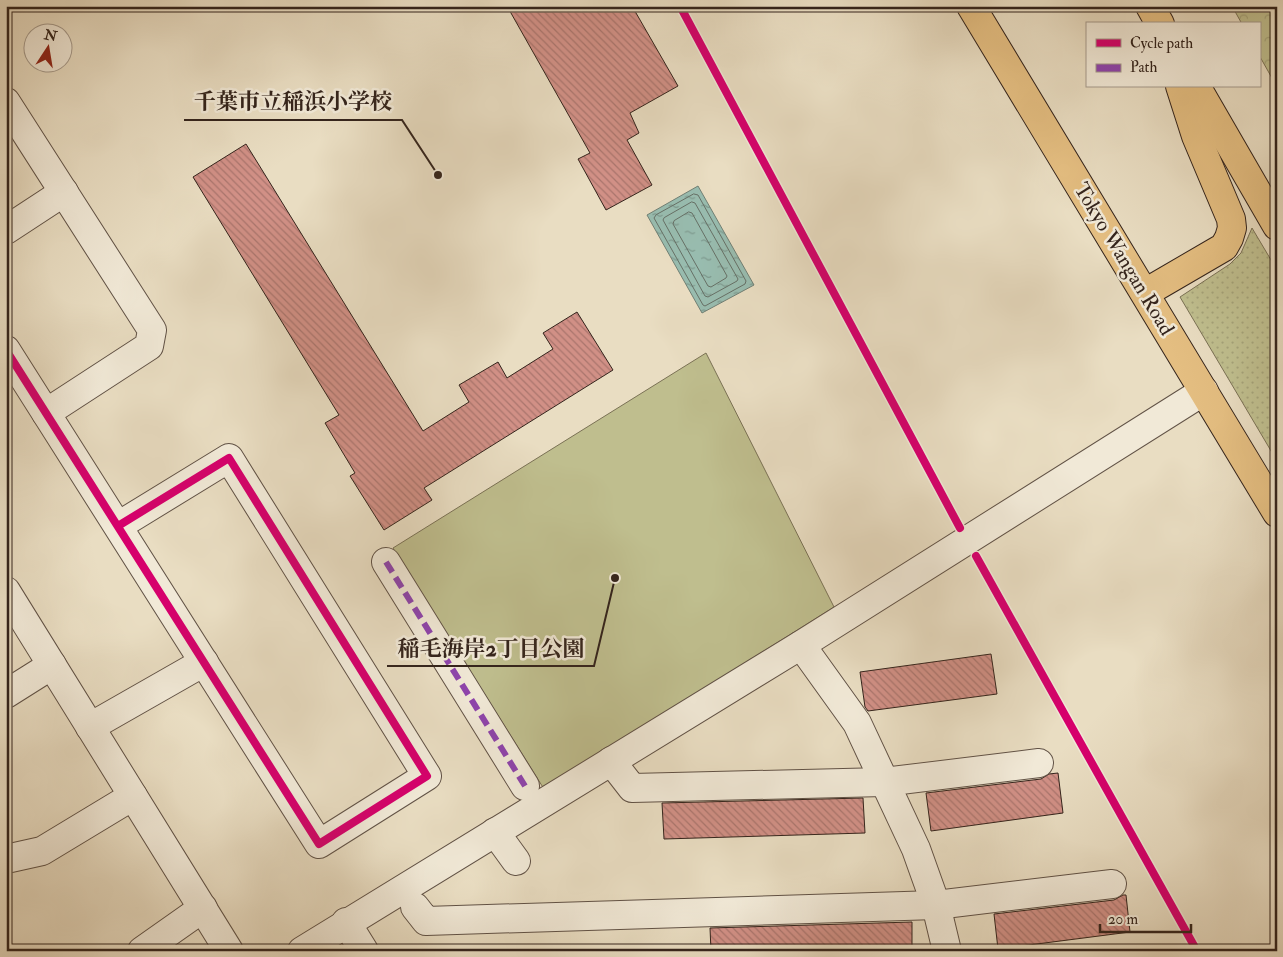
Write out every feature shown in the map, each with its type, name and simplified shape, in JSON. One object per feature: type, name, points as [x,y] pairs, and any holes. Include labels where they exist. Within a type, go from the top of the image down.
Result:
[{"type":"highway","name":"Tokyo Wangan Road","points":[[971,6],[1277,512]]},
{"type":"highway","points":[[1150,6],[1159,22]]},
{"type":"highway","points":[[1145,294],[1224,247],[1232,228],[1228,209],[1196,136],[1181,88]]},
{"type":"highway","points":[[1197,88],[1277,226]]},
{"type":"street","points":[[6,102],[152,330],[149,346],[46,413]]},
{"type":"street","points":[[6,230],[64,192]]},
{"type":"street","points":[[6,350],[319,844],[427,776],[229,458],[118,526]]},
{"type":"street","points":[[302,951],[346,922],[801,645],[1204,391]]},
{"type":"street","points":[[386,562],[526,786]]},
{"type":"street","points":[[6,591],[229,951]]},
{"type":"street","points":[[801,645],[857,723],[916,849],[936,905],[947,951]]},
{"type":"street","points":[[90,728],[204,662]]},
{"type":"street","points":[[6,694],[52,665]]},
{"type":"street","points":[[610,761],[632,788],[884,782],[1039,763]]},
{"type":"street","points":[[6,859],[42,851],[133,796]]},
{"type":"street","points":[[495,832],[516,861]]},
{"type":"street","points":[[415,908],[426,921],[936,905],[1112,884]]},
{"type":"street","points":[[142,951],[203,908]]},
{"type":"street","points":[[346,922],[364,951]]},
{"type":"green space","points":[[1232,6],[1277,6],[1277,87],[1260,57],[1260,22],[1241,22]]},
{"type":"green space","points":[[1252,228],[1277,270],[1277,461],[1180,297],[1230,264],[1241,253]]},
{"type":"green space","points":[[706,353],[834,607],[544,789],[393,548]]},
{"type":"water","points":[[698,186],[754,285],[702,313],[647,215]]},
{"type":"building","points":[[507,6],[632,6],[678,86],[630,113],[639,133],[627,140],[652,185],[606,210],[578,159],[590,153]]},
{"type":"building","points":[[246,144],[423,431],[469,402],[459,385],[498,362],[507,378],[553,349],[543,333],[577,312],[613,370],[424,488],[432,500],[384,530],[350,476],[355,473],[325,423],[339,415],[193,177]]},
{"type":"building","points":[[991,654],[997,694],[868,711],[865,707],[860,672]]},
{"type":"building","points":[[1058,773],[1063,813],[931,831],[926,793],[1041,779],[1049,774]]},
{"type":"building","points":[[863,798],[865,833],[664,839],[662,803]]},
{"type":"building","points":[[1126,895],[1130,932],[998,949],[994,914],[1114,900]]},
{"type":"building","points":[[912,922],[912,951],[711,951],[710,928]]},
{"type":"marked path","points":[[386,562],[525,786]]},
{"type":"cycle path","points":[[680,6],[960,528]]},
{"type":"cycle path","points":[[6,350],[319,844],[427,776],[229,458],[118,526]]},
{"type":"cycle path","points":[[976,556],[1197,951]]},
{"type":"place","name":"千葉市立稲浜小学校","points":[[438,175]]},
{"type":"place","name":"稲毛海岸2丁目公園","points":[[615,578]]}]
